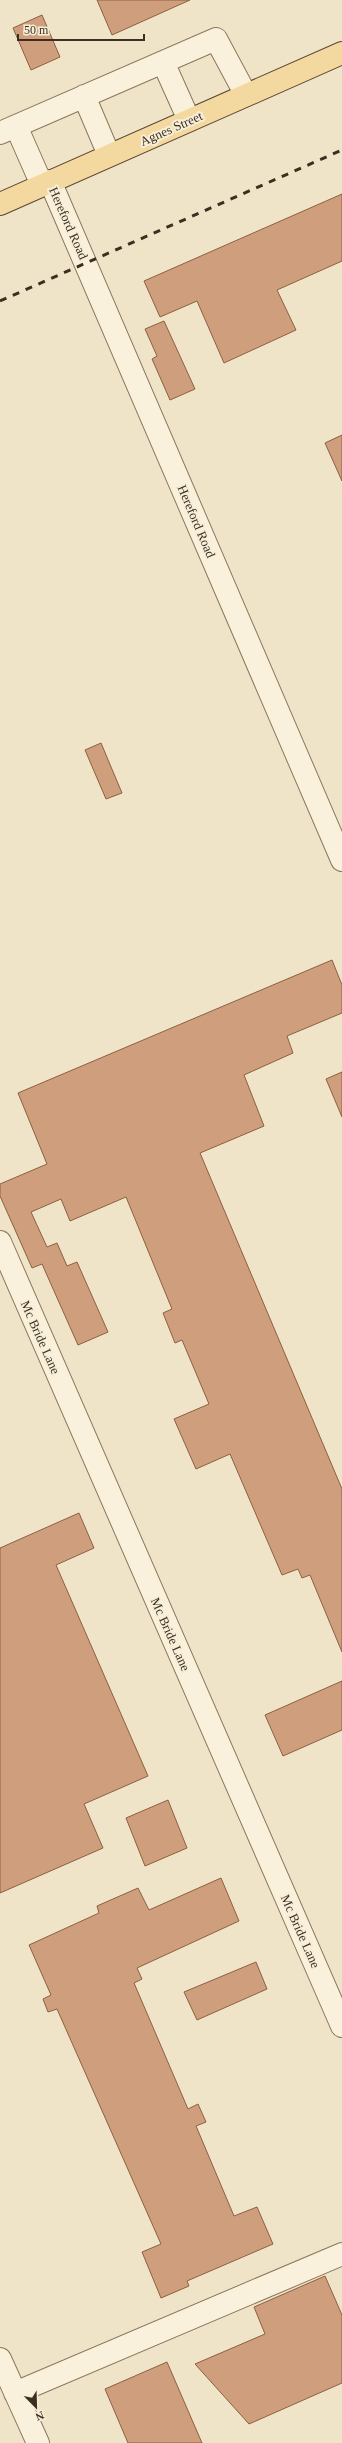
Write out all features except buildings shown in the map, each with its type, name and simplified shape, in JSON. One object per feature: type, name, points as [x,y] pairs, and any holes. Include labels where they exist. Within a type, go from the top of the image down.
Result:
[{"type":"main road","name":"Agnes Street","points":[[1,200],[46,183],[342,53]]},
{"type":"street","points":[[8,129],[216,39],[246,95]]},
{"type":"street","points":[[164,62],[190,120]]},
{"type":"street","points":[[84,96],[109,155]]},
{"type":"street","name":"Hereford Road","points":[[8,129],[46,183],[342,860]]},
{"type":"street","name":"Mc Bride Lane","points":[[0,1242],[342,2026]]},
{"type":"street","points":[[15,2393],[342,2254]]},
{"type":"street","points":[[0,2359],[38,2443]]},
{"type":"railway","points":[[0,301],[342,150]]}]
